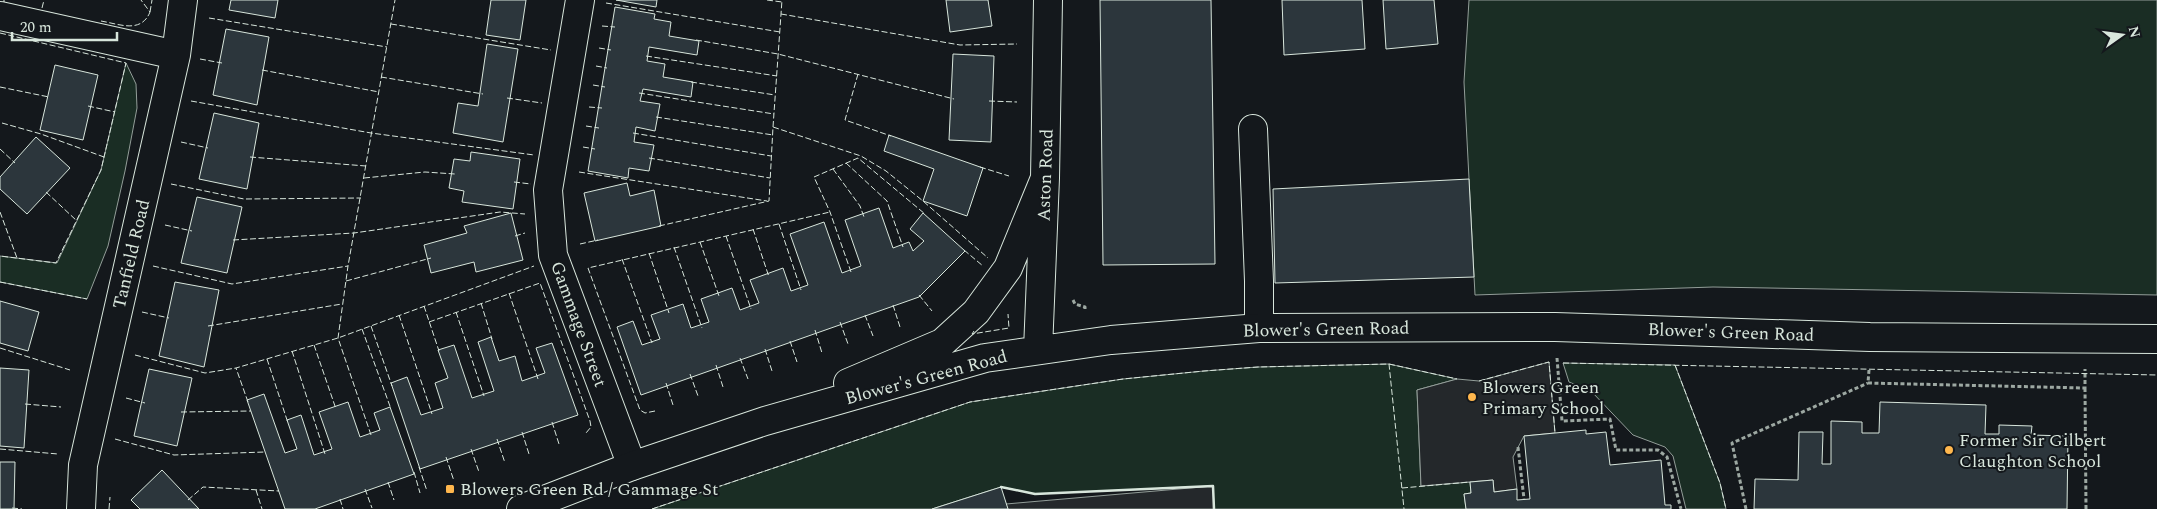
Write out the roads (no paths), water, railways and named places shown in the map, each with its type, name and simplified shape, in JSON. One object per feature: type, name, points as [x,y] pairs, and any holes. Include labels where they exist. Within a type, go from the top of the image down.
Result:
[{"type":"main road","name":"Tanfield Road","points":[[81,509],[83,464],[176,55],[183,0]]},
{"type":"main road","name":"Gammage Street","points":[[580,0],[548,190],[552,255],[632,466]]},
{"type":"main road","name":"Aston Road","points":[[1038,350],[1046,178],[1048,0]]},
{"type":"main road","points":[[0,16],[176,55]]},
{"type":"main road","points":[[1253,129],[1259,328]]},
{"type":"main road","points":[[765,421],[883,367],[942,343],[976,312],[1008,268],[1046,178]]},
{"type":"main road","name":"Blower's Green Road","points":[[521,509],[632,466],[765,421],[985,358],[1110,340],[1259,328],[1555,327],[1870,337],[2157,339]]},
{"type":"place","name":"Blowers Green Primary School","points":[[1472,397]]},
{"type":"place","name":"Former Sir Gilbert Claughton School","points":[[1949,450]]},
{"type":"place","name":"Blowers Green Rd / Gammage St","points":[[450,489]]}]
